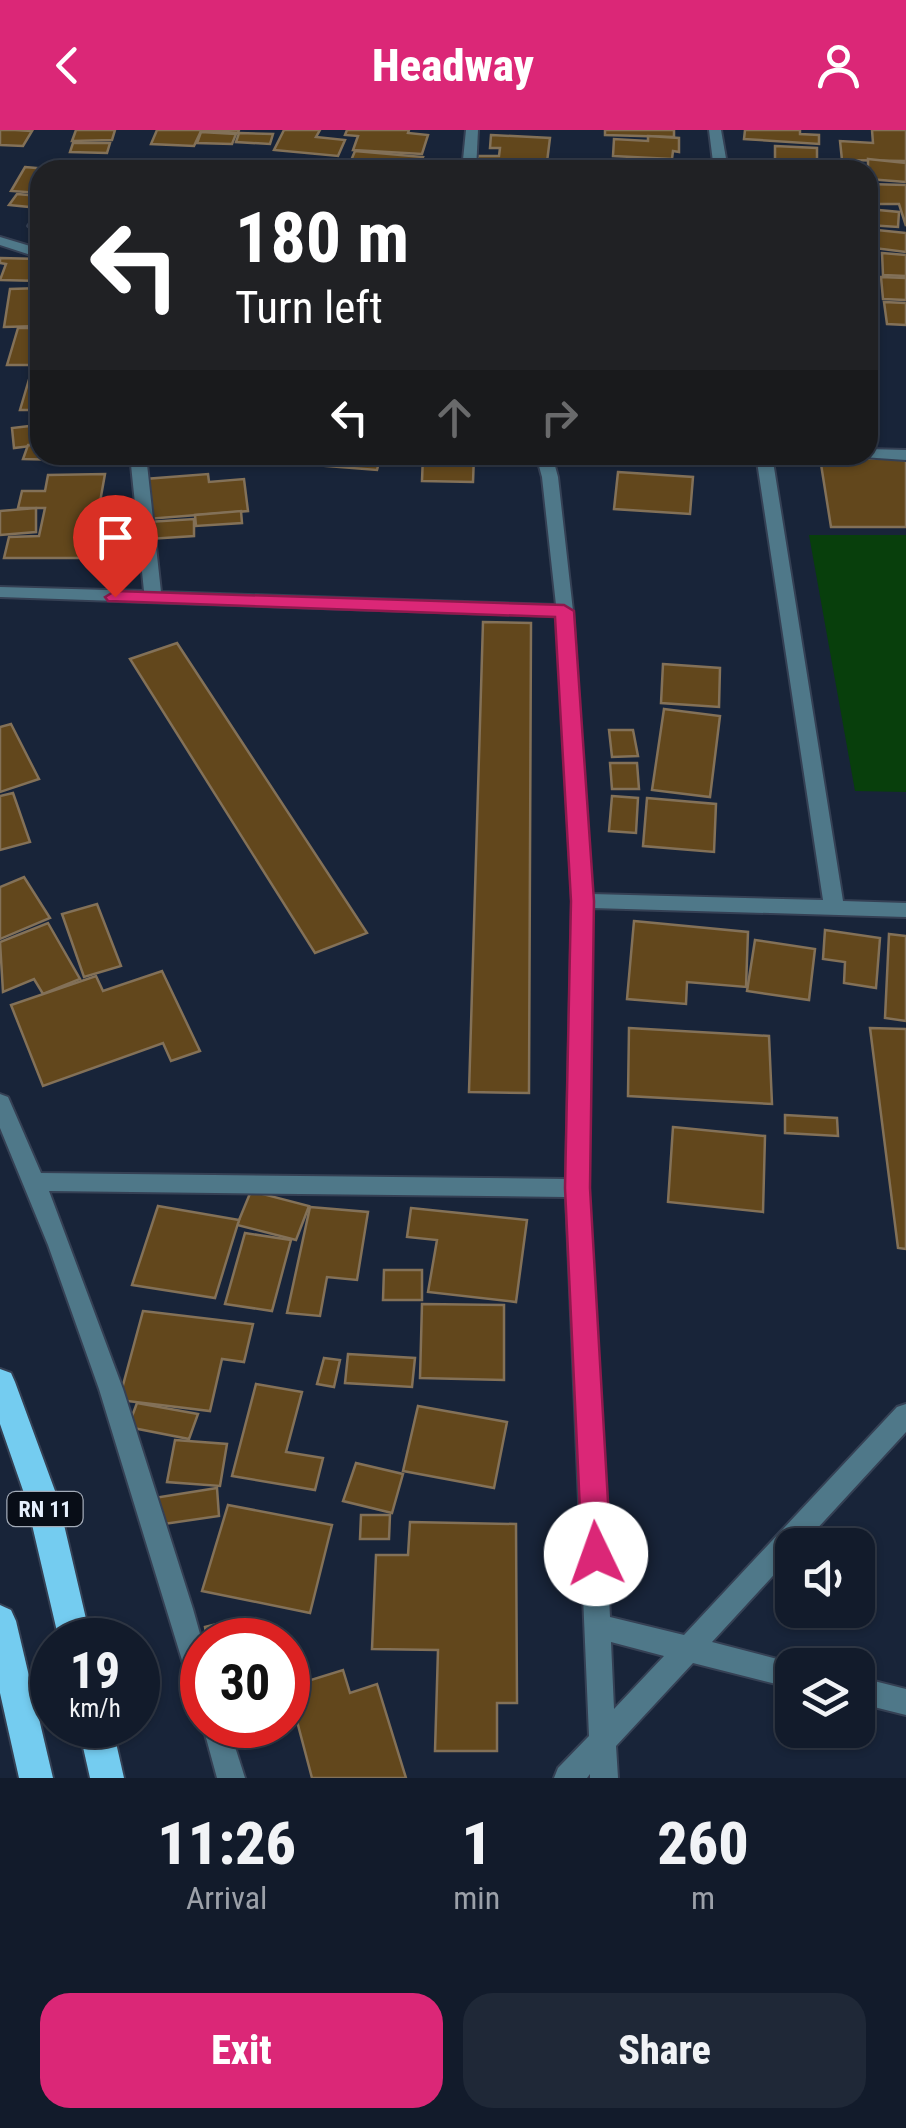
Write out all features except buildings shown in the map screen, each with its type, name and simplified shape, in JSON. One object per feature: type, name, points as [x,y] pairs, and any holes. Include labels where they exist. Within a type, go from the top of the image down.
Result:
[{"type":"main road","name":"RN 11","points":[[0,1382],[42,1499],[70,1618]]},
{"type":"main road","points":[[0,1621],[36,1778]]},
{"type":"main road","points":[[100,1748],[107,1778]]},
{"type":"street","points":[[470,160],[472,130]]},
{"type":"street","points":[[716,130],[720,160]]},
{"type":"street","points":[[0,241],[30,251]]},
{"type":"street","points":[[878,454],[906,454]]},
{"type":"street","points":[[139,465],[154,598]]},
{"type":"street","points":[[547,465],[564,611],[582,901],[578,1188],[606,1738],[604,1778]]},
{"type":"street","points":[[766,465],[834,907]]},
{"type":"street","points":[[0,592],[564,611]]},
{"type":"street","points":[[582,901],[906,910]]},
{"type":"street","points":[[0,1103],[36,1182],[128,1433],[183,1618]]},
{"type":"street","points":[[36,1182],[578,1188]]},
{"type":"street","points":[[568,1778],[906,1414]]},
{"type":"street","points":[[600,1627],[775,1671]]},
{"type":"street","points":[[875,1694],[906,1702]]},
{"type":"street","points":[[222,1748],[231,1778]]},
{"type":"green space","points":[[809,535],[906,535],[906,792],[855,791]]},
{"type":"route","points":[[115,597],[564,611],[582,901],[578,1188],[596,1554]]}]
